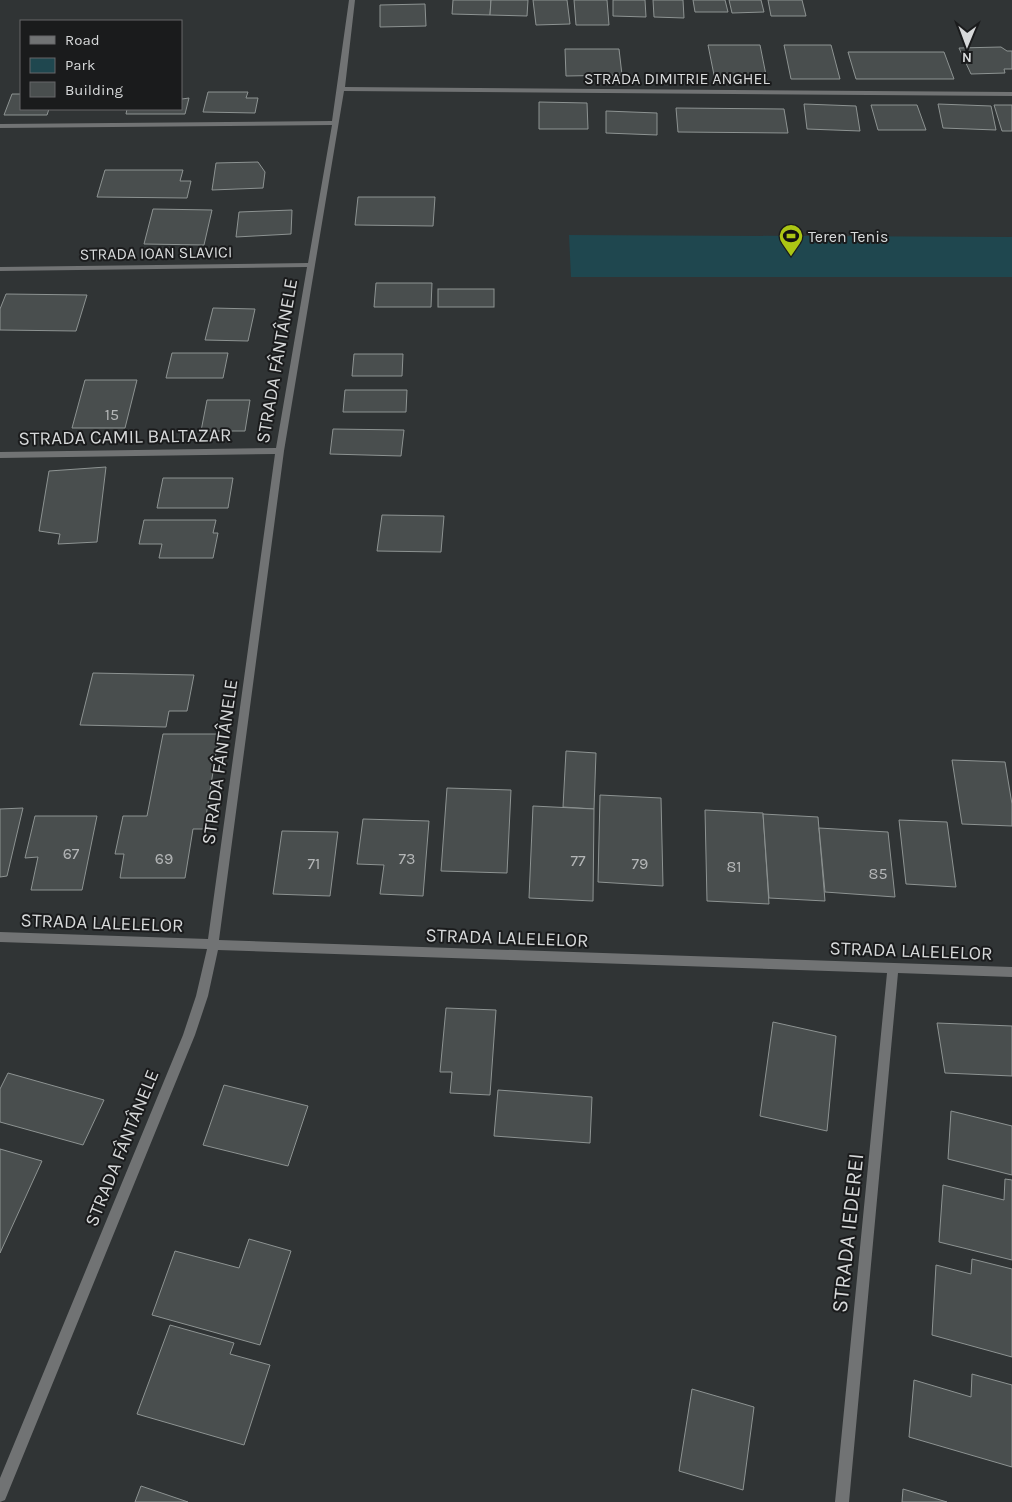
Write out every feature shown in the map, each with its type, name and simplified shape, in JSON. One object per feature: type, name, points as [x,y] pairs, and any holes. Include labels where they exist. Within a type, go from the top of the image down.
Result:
[{"type":"street","name":"STRADA FÂNTÂNELE","points":[[0,1495],[189,1035],[202,996],[213,946],[280,451],[336,123],[352,0]]},
{"type":"street","name":"STRADA DIMITRIE ANGHEL","points":[[341,89],[1012,94]]},
{"type":"street","points":[[0,126],[336,123]]},
{"type":"street","name":"STRADA IOAN SLAVICI","points":[[0,269],[312,265]]},
{"type":"street","name":"STRADA CAMIL BALTAZAR","points":[[0,455],[280,451]]},
{"type":"street","name":"STRADA LALELELOR","points":[[0,937],[213,946],[1012,972]]},
{"type":"street","name":"STRADA IEDEREI","points":[[842,1502],[893,968]]},
{"type":"green space","name":"Teren Tenis","points":[[569,235],[1012,237],[1012,277],[571,277]]},
{"type":"building","points":[[453,0],[491,0],[490,15],[452,14]]},
{"type":"building","points":[[491,0],[528,0],[527,16],[490,15]]},
{"type":"building","points":[[533,0],[567,0],[570,24],[536,25]]},
{"type":"building","points":[[574,0],[607,0],[609,25],[576,25]]},
{"type":"building","points":[[613,0],[645,0],[646,17],[613,16]]},
{"type":"building","points":[[653,0],[683,0],[684,18],[654,17]]},
{"type":"building","points":[[693,0],[725,0],[728,12],[695,12]]},
{"type":"building","points":[[729,0],[761,0],[764,12],[732,13]]},
{"type":"building","points":[[768,0],[802,0],[806,16],[771,16]]},
{"type":"building","points":[[425,4],[426,26],[380,27],[380,5]]},
{"type":"building","points":[[708,45],[760,45],[767,80],[715,80]]},
{"type":"building","points":[[784,45],[831,45],[840,79],[791,79]]},
{"type":"building","points":[[1001,47],[1007,51],[1012,51],[1012,69],[1004,69],[1005,73],[971,74],[959,48]]},
{"type":"building","points":[[565,49],[619,49],[622,75],[566,76]]},
{"type":"building","points":[[848,52],[944,52],[954,79],[856,79]]},
{"type":"building","points":[[208,92],[248,92],[246,98],[258,98],[255,113],[203,112]]},
{"type":"building","points":[[12,94],[20,94],[20,110],[49,110],[47,115],[4,115]]},
{"type":"building","points":[[189,98],[185,114],[126,114],[127,110],[182,110],[182,99]]},
{"type":"building","points":[[539,102],[587,103],[588,129],[539,129]]},
{"type":"building","points":[[804,104],[856,106],[860,131],[807,129]]},
{"type":"building","points":[[938,104],[991,106],[996,130],[943,128]]},
{"type":"building","points":[[871,105],[917,105],[926,130],[878,130]]},
{"type":"building","points":[[994,105],[1012,105],[1012,131],[1002,131]]},
{"type":"building","points":[[676,108],[784,109],[788,133],[678,132]]},
{"type":"building","points":[[606,111],[657,113],[657,135],[606,133]]},
{"type":"building","points":[[258,162],[265,172],[263,188],[212,190],[216,163]]},
{"type":"building","points":[[105,170],[183,170],[180,181],[191,181],[187,198],[97,197]]},
{"type":"building","points":[[358,197],[435,197],[433,226],[355,225]]},
{"type":"building","points":[[153,209],[212,210],[204,245],[144,244]]},
{"type":"building","points":[[292,210],[291,234],[236,237],[239,212]]},
{"type":"building","points":[[376,283],[432,283],[431,307],[374,307]]},
{"type":"building","points":[[438,289],[494,289],[494,307],[438,307]]},
{"type":"building","points":[[6,294],[87,295],[76,331],[0,330],[0,309]]},
{"type":"building","points":[[213,308],[255,309],[248,341],[205,340]]},
{"type":"building","points":[[172,353],[228,353],[223,378],[166,378]]},
{"type":"building","points":[[354,354],[403,354],[402,376],[352,376]]},
{"type":"building","points":[[85,380],[137,380],[125,428],[72,428]]},
{"type":"building","points":[[345,390],[407,390],[406,412],[343,412]]},
{"type":"building","points":[[207,400],[250,400],[245,431],[201,431]]},
{"type":"building","points":[[333,429],[404,430],[401,456],[330,454]]},
{"type":"building","points":[[106,467],[97,542],[58,544],[60,534],[39,531],[49,471]]},
{"type":"building","points":[[163,478],[233,478],[228,508],[157,508]]},
{"type":"building","points":[[382,515],[444,516],[441,552],[377,551]]},
{"type":"building","points":[[144,520],[216,520],[213,533],[218,533],[213,558],[159,558],[162,544],[139,544]]},
{"type":"building","points":[[93,673],[194,675],[187,711],[169,711],[166,727],[80,725]]},
{"type":"building","points":[[163,734],[219,734],[204,829],[193,829],[185,878],[120,878],[124,854],[115,854],[123,816],[147,816]]},
{"type":"building","points":[[566,751],[596,753],[594,809],[563,807]]},
{"type":"building","points":[[952,760],[1005,762],[1012,804],[1012,826],[962,824]]},
{"type":"building","points":[[447,788],[511,790],[507,873],[441,871]]},
{"type":"building","points":[[600,795],[661,798],[663,886],[598,882]]},
{"type":"building","points":[[533,806],[594,809],[593,901],[529,898]]},
{"type":"building","points":[[23,808],[7,876],[0,877],[0,809]]},
{"type":"building","points":[[705,810],[763,813],[769,904],[707,901]]},
{"type":"building","points":[[763,814],[818,817],[825,901],[769,898]]},
{"type":"building","points":[[35,816],[97,816],[82,890],[31,890],[38,857],[25,858]]},
{"type":"building","points":[[363,819],[429,821],[423,896],[380,894],[384,865],[357,864]]},
{"type":"building","points":[[899,820],[947,822],[956,887],[906,884]]},
{"type":"building","points":[[819,828],[888,832],[895,897],[825,892]]},
{"type":"building","points":[[282,831],[338,832],[330,896],[273,894]]},
{"type":"building","points":[[446,1008],[496,1010],[490,1095],[450,1093],[452,1072],[440,1072]]},
{"type":"building","points":[[773,1022],[836,1036],[827,1131],[760,1116]]},
{"type":"building","points":[[937,1023],[1012,1026],[1012,1076],[945,1073]]},
{"type":"building","points":[[8,1073],[104,1100],[83,1145],[0,1122],[0,1089]]},
{"type":"building","points":[[224,1085],[308,1106],[288,1166],[203,1145]]},
{"type":"building","points":[[498,1090],[592,1097],[590,1143],[494,1136]]},
{"type":"building","points":[[951,1111],[1012,1126],[1012,1175],[948,1159]]},
{"type":"building","points":[[0,1149],[42,1161],[0,1253]]},
{"type":"building","points":[[1005,1179],[1012,1180],[1012,1260],[939,1242],[943,1185],[1004,1200]]},
{"type":"building","points":[[249,1239],[291,1251],[260,1345],[152,1315],[175,1251],[239,1268]]},
{"type":"building","points":[[972,1259],[1012,1269],[1012,1357],[932,1335],[936,1265],[971,1274]]},
{"type":"building","points":[[170,1325],[234,1343],[230,1354],[270,1365],[244,1445],[137,1414]]},
{"type":"building","points":[[972,1374],[1012,1385],[1012,1467],[909,1437],[914,1380],[971,1397]]},
{"type":"building","points":[[692,1389],[754,1407],[743,1490],[679,1471]]},
{"type":"building","points":[[141,1486],[188,1502],[135,1502]]},
{"type":"building","points":[[903,1489],[947,1502],[902,1502]]},
{"type":"place","name":"Teren Tenis","points":[[791,257]]}]
